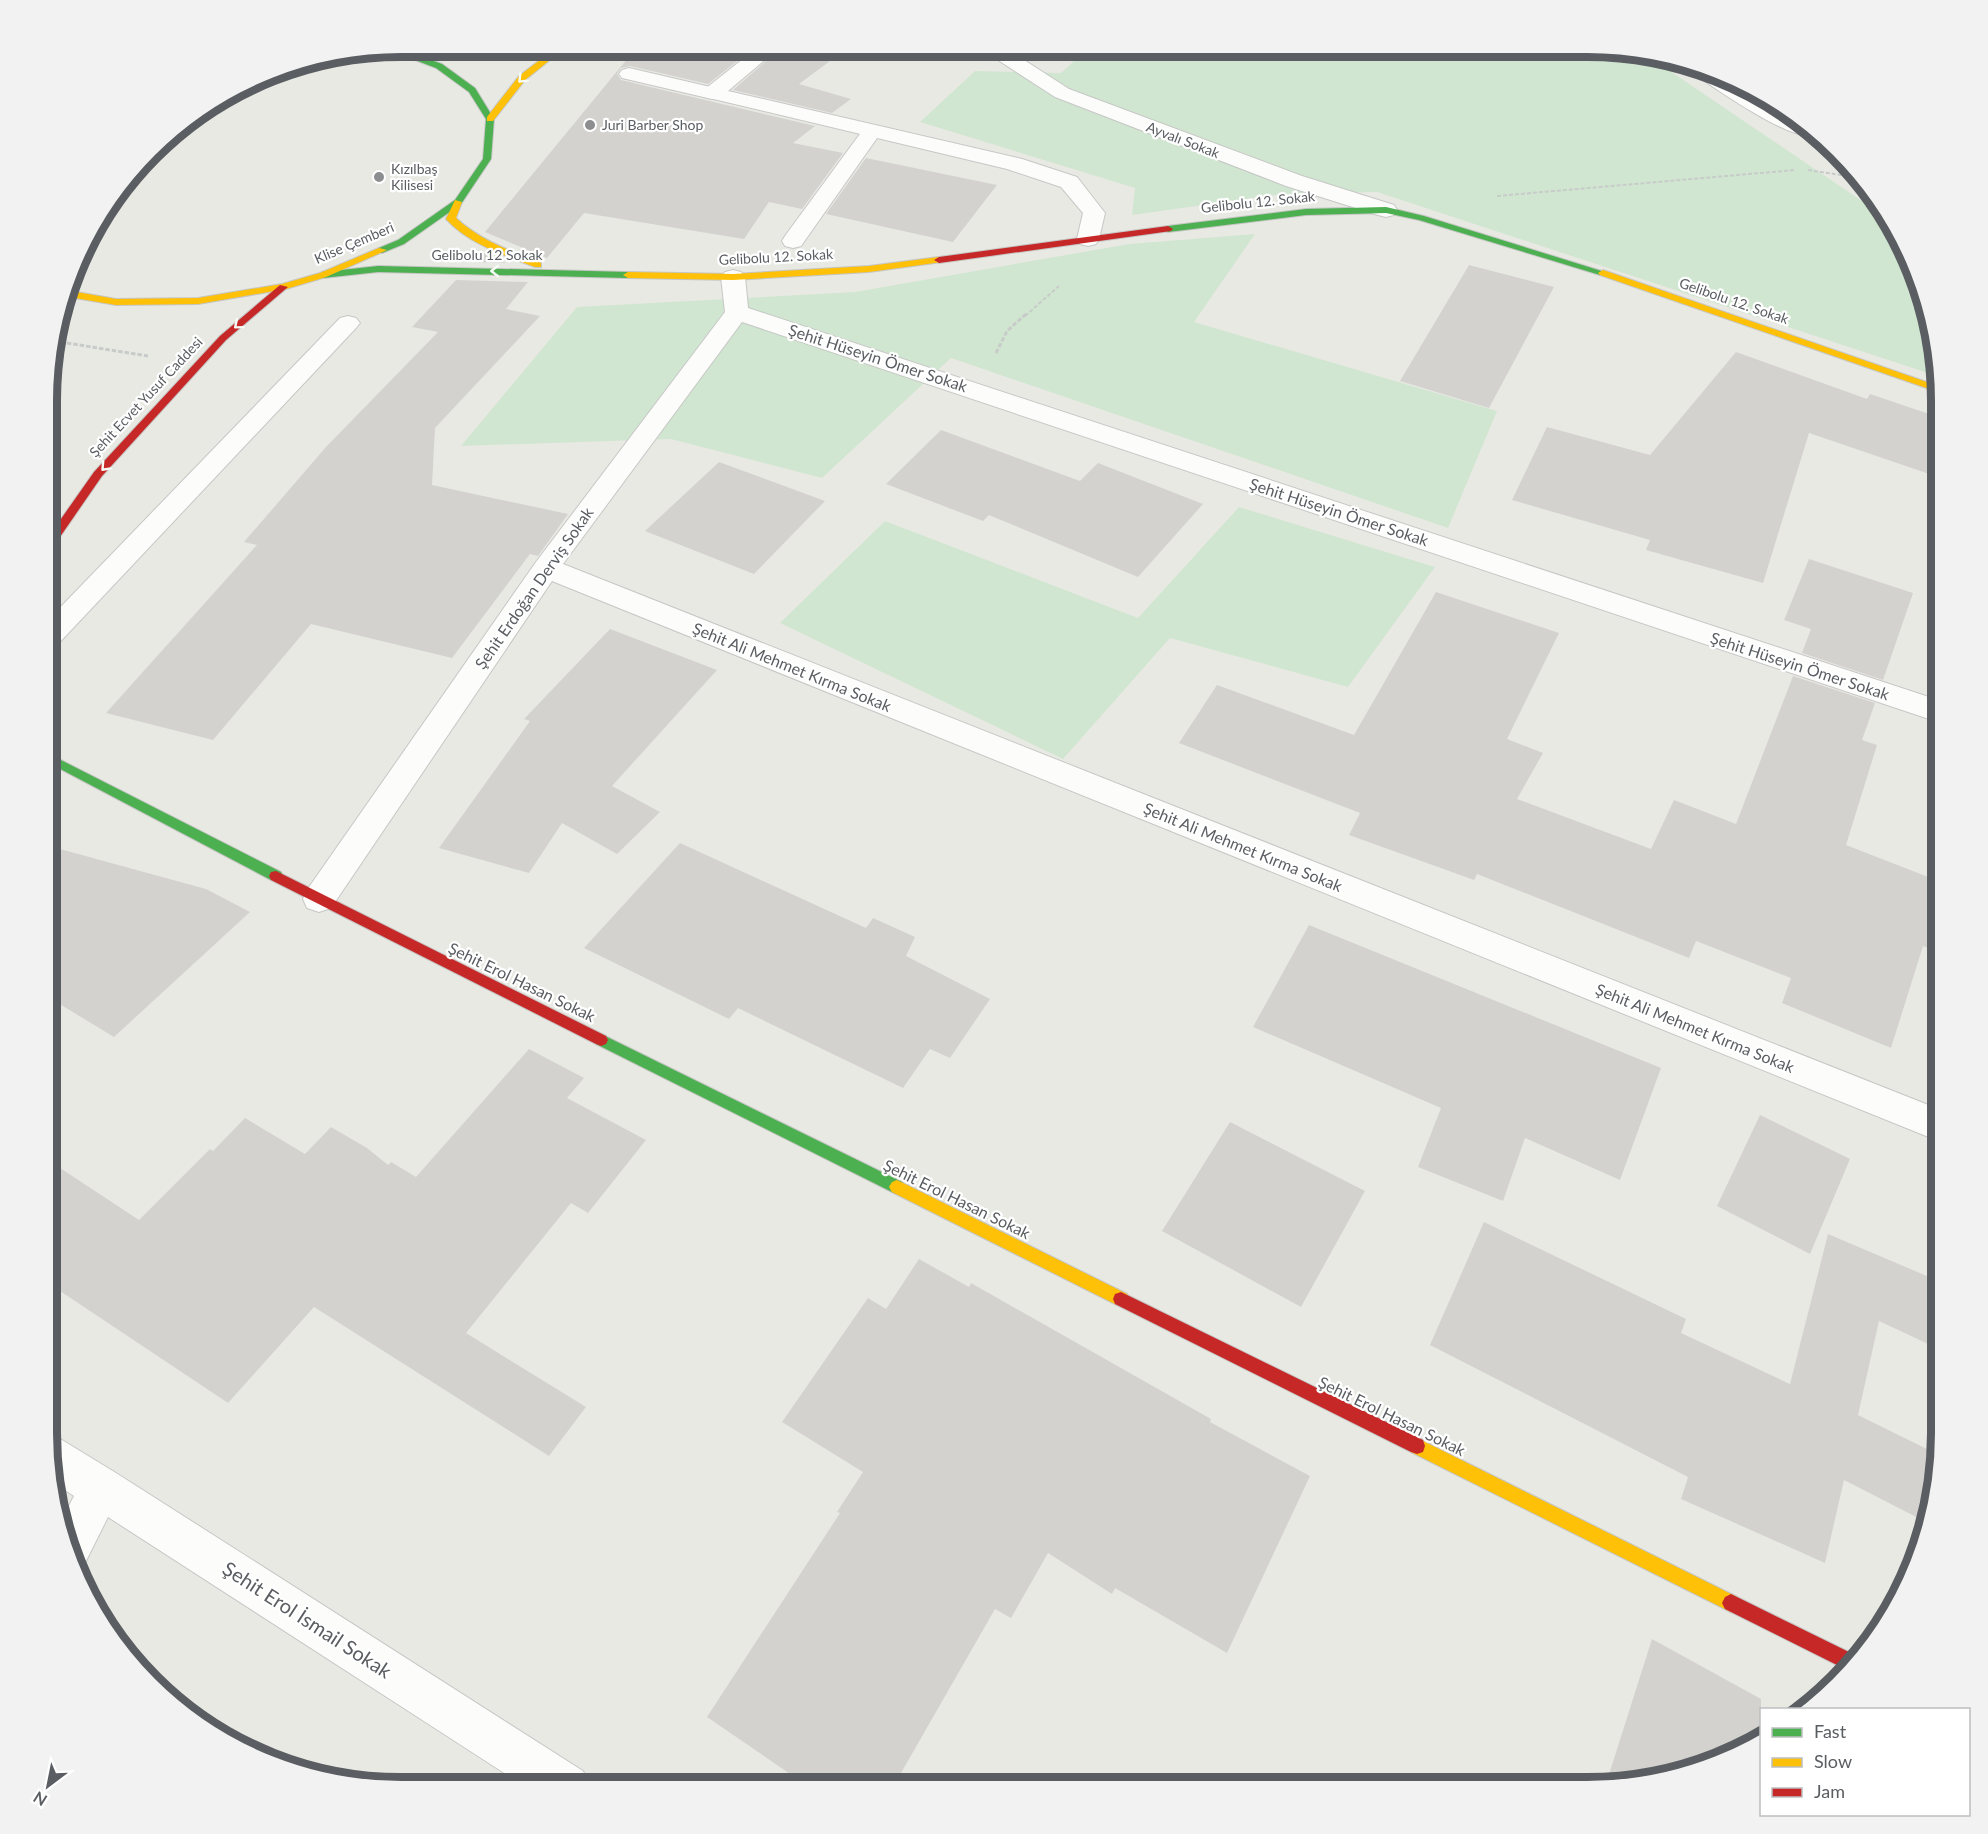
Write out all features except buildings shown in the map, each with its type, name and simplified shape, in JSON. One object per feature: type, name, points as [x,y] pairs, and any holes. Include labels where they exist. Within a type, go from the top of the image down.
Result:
[{"type":"street","points":[[414,57],[439,66],[472,90],[490,119],[522,78],[548,57]]},
{"type":"street","points":[[712,93],[757,57]]},
{"type":"street","name":"Ayvalı Sokak","points":[[1006,57],[1062,93],[1273,173],[1386,210]]},
{"type":"street","points":[[629,74],[1014,164],[1069,182],[1094,213],[1088,239]]},
{"type":"street","points":[[1729,88],[1787,122]]},
{"type":"street","name":"Klise Çemberi","points":[[74,295],[116,302],[198,301],[283,287],[323,275],[401,242],[458,202],[487,159],[490,119]]},
{"type":"street","points":[[793,241],[872,131]]},
{"type":"street","name":"Gelibolu 12 Sokak","points":[[458,202],[451,219],[460,230],[477,240],[553,272]]},
{"type":"street","name":"Gelibolu 12. Sokak","points":[[553,272],[733,277],[869,269],[1257,217],[1306,212],[1386,210],[1421,218],[1579,266],[1930,386]]},
{"type":"street","name":"Gelibolu 12 Sokak","points":[[323,275],[378,269],[553,272]]},
{"type":"street","points":[[733,277],[737,312]]},
{"type":"street","name":"Şehit Ecvet Yusuf Caddesi","points":[[57,533],[98,474],[199,364],[223,338],[283,287]]},
{"type":"street","name":"Şehit Hüseyin Ömer Sokak","points":[[737,312],[1931,709]]},
{"type":"street","name":"Şehit Erdoğan Derviş Sokak","points":[[319,899],[546,568],[737,312]]},
{"type":"street","points":[[57,628],[348,323]]},
{"type":"street","name":"Şehit Ali Mehmet Kırma Sokak","points":[[546,568],[1931,1122]]},
{"type":"street","name":"Şehit Erol Hasan Sokak","points":[[57,764],[319,899],[1846,1660]]},
{"type":"street","name":"Şehit Erol İsmail Sokak","points":[[59,1461],[551,1777]]},
{"type":"street","points":[[74,1540],[101,1488]]},
{"type":"path","points":[[1487,197],[1804,169],[1847,176]]},
{"type":"path","points":[[976,391],[1007,331],[1066,280],[1088,239]]},
{"type":"path","points":[[63,341],[199,364]]},
{"type":"green space","points":[[1078,57],[1587,57],[1632,60],[1663,66],[1871,207],[1896,249],[1913,290],[1924,334],[1930,374],[1377,192],[1283,194],[1132,215],[1135,188],[920,122],[975,71],[1061,73]]},
{"type":"green space","points":[[1255,234],[1194,322],[1497,411],[1448,528],[951,358],[822,478],[671,439],[461,446],[577,307],[855,292],[1129,244]]},
{"type":"green space","points":[[1239,507],[1435,567],[1348,687],[1170,638],[1063,759],[780,623],[885,521],[1138,618]]},
{"type":"traffic: fast","points":[[382,250],[401,242],[458,202],[487,159],[490,119],[472,90],[439,66],[414,57]]},
{"type":"traffic: fast","points":[[1168,229],[1306,212],[1386,210],[1421,218],[1603,273]]},
{"type":"traffic: fast","points":[[323,275],[378,269],[628,275]]},
{"type":"traffic: fast","points":[[57,762],[276,876]]},
{"type":"traffic: fast","points":[[601,1040],[897,1187]]},
{"type":"traffic: slow","points":[[490,119],[522,78],[549,57]]},
{"type":"traffic: slow","points":[[458,202],[451,219],[470,235],[538,265]]},
{"type":"traffic: slow","points":[[74,295],[116,302],[198,301],[283,287],[323,275],[382,250]]},
{"type":"traffic: slow","points":[[628,275],[733,277],[869,269],[939,260]]},
{"type":"traffic: slow","points":[[1603,273],[1930,386]]},
{"type":"traffic: slow","points":[[897,1187],[1121,1299]]},
{"type":"traffic: slow","points":[[1417,1446],[1731,1603]]},
{"type":"traffic: jam","points":[[939,260],[1168,229]]},
{"type":"traffic: jam","points":[[57,533],[98,474],[223,338],[283,287]]},
{"type":"traffic: jam","points":[[276,876],[601,1040]]},
{"type":"traffic: jam","points":[[1121,1299],[1417,1446]]},
{"type":"traffic: jam","points":[[1731,1603],[1846,1660]]},
{"type":"place","name":"Juri Barber Shop","points":[[590,125]]},
{"type":"place","name":"Kızılbaş Kilisesi","points":[[379,177]]}]
